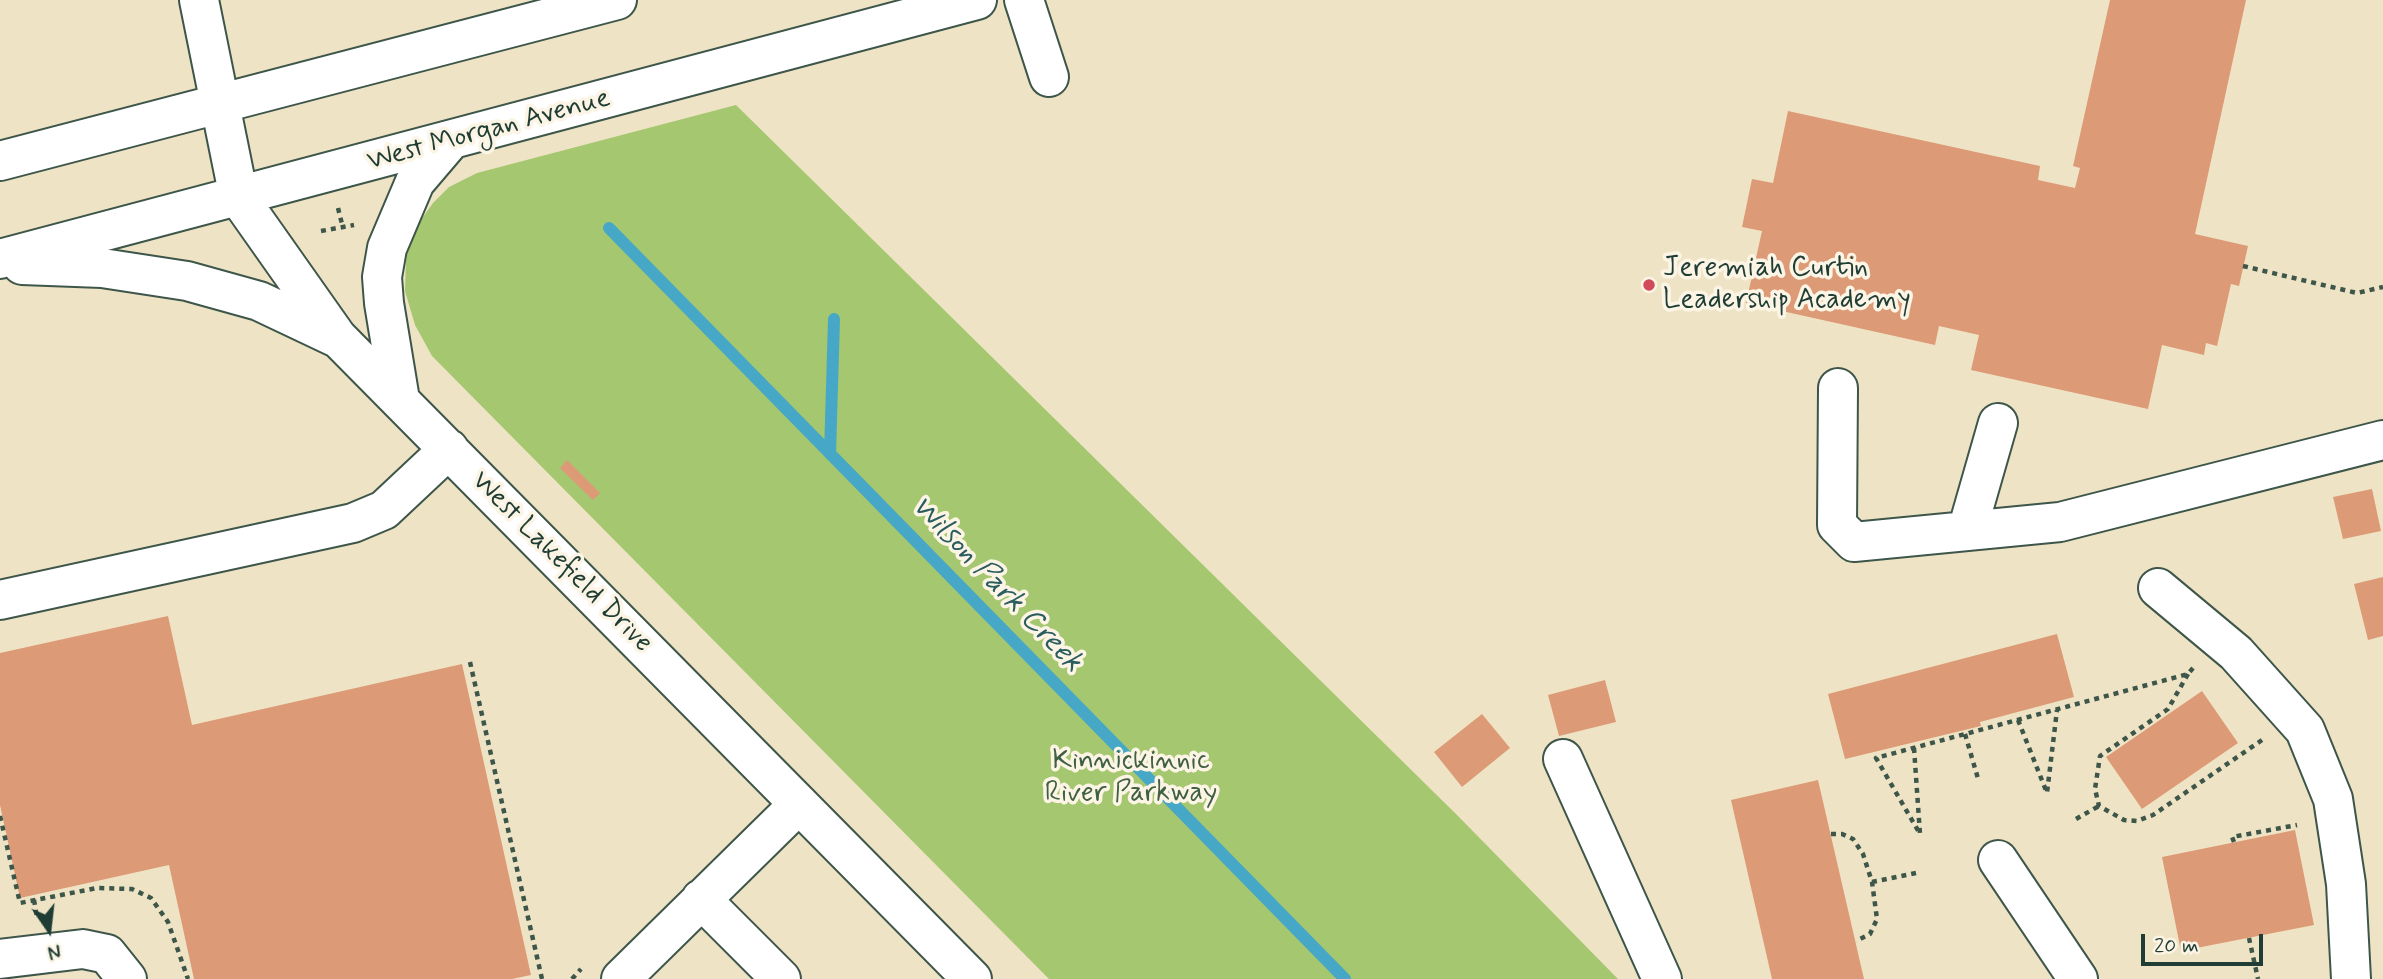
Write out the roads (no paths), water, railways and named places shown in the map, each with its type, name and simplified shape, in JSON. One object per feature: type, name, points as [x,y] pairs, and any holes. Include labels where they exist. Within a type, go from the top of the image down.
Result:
[{"type":"street","name":"West Lakefield Drive","points":[[199,0],[239,198],[337,337],[972,979]]},
{"type":"street","points":[[0,161],[617,0]]},
{"type":"street","name":"West Morgan Avenue","points":[[0,261],[977,0]]},
{"type":"street","points":[[1024,0],[1049,76]]},
{"type":"street","points":[[400,400],[384,303],[382,277],[387,248],[415,182],[450,141]]},
{"type":"street","points":[[0,261],[102,268],[187,281],[259,301],[337,337]]},
{"type":"street","points":[[1838,388],[1837,525],[1854,542],[2060,522],[2383,440]]},
{"type":"street","points":[[1967,531],[1998,424]]},
{"type":"street","points":[[0,600],[353,523],[384,510],[449,449]]},
{"type":"street","points":[[2158,588],[2236,653],[2305,730],[2333,799],[2346,884],[2351,979]]},
{"type":"street","points":[[1563,759],[1662,979]]},
{"type":"street","points":[[621,979],[799,804]]},
{"type":"street","points":[[1998,860],[2078,979]]},
{"type":"street","points":[[701,899],[781,979]]},
{"type":"street","points":[[0,959],[83,948],[107,954],[127,979]]},
{"type":"street","points":[[0,967],[3,979]]},
{"type":"waterway","name":"Wilson Park Creek","points":[[609,228],[1345,979]]},
{"type":"waterway","points":[[830,454],[834,319]]},
{"type":"place","name":"Jeremiah Curtin Leadership Academy","points":[[1649,285]]},
{"type":"park label","name":"Kinnickinnic River Parkway","points":[[1131,778]]}]
